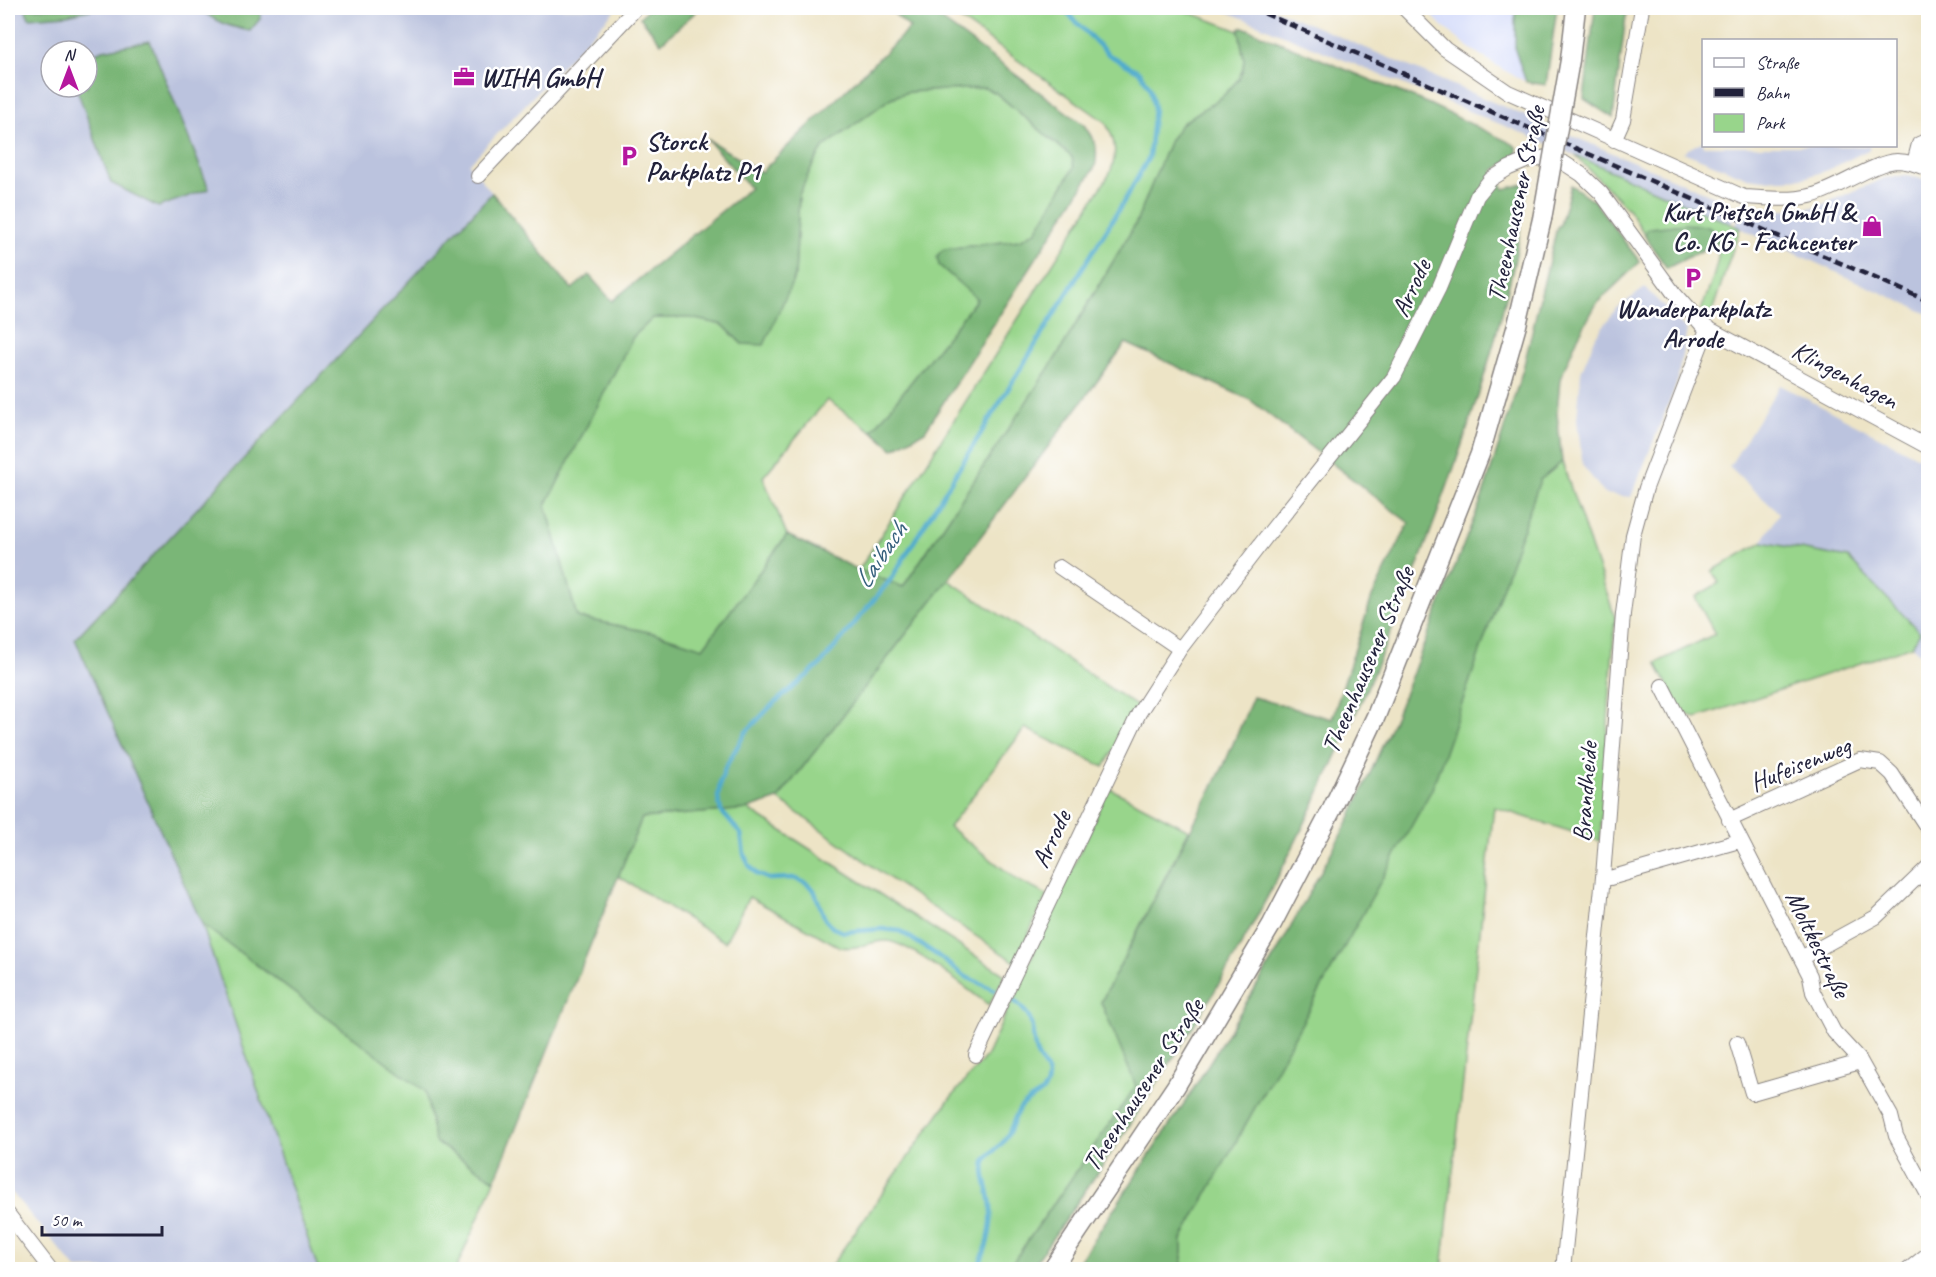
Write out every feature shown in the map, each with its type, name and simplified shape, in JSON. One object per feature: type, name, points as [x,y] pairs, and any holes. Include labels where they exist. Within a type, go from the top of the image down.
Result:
[{"type":"main road","name":"Theenhausener Straße","points":[[1052,1269],[1176,1086],[1272,924],[1332,809],[1376,716],[1480,454],[1517,325],[1542,219],[1560,128],[1576,8]]},
{"type":"street","points":[[478,176],[636,8]]},
{"type":"street","points":[[1404,8],[1445,49],[1508,92],[1744,197],[1782,200],[1810,196],[1843,184],[1884,163],[1897,161],[1914,163],[1929,169]]},
{"type":"street","points":[[1614,140],[1623,120],[1642,8]]},
{"type":"street","points":[[1914,163],[1919,144],[1929,140]]},
{"type":"street","name":"Arrode","points":[[976,1055],[1139,713],[1180,649],[1394,377],[1439,288],[1478,196],[1491,179],[1526,161],[1546,157],[1564,163],[1581,174],[1601,193],[1673,292],[1697,321],[1707,329]]},
{"type":"street","name":"Klingenhagen","points":[[1707,329],[1929,447]]},
{"type":"street","name":"Brandheide","points":[[1563,1269],[1603,878],[1623,614],[1633,535],[1646,488],[1707,329]]},
{"type":"street","points":[[1059,567],[1180,649]]},
{"type":"street","name":"Moltkestraße","points":[[1662,686],[1739,841],[1810,976],[1814,992],[1834,1032],[1860,1062],[1891,1116],[1896,1136],[1929,1195]]},
{"type":"street","name":"Hufeisenweg","points":[[1729,820],[1860,760],[1880,763],[1892,774],[1929,829]]},
{"type":"street","points":[[1603,878],[1610,878],[1739,841]]},
{"type":"street","points":[[1801,958],[1876,916],[1929,867]]},
{"type":"street","points":[[1737,1043],[1752,1093],[1860,1062]]},
{"type":"street","points":[[8,1214],[51,1269]]},
{"type":"street","points":[[1908,1269],[1929,1254]]},
{"type":"shaded area","points":[[8,8],[617,8],[469,164],[492,193],[75,638],[202,924],[318,1269],[76,1269],[8,1188]]},
{"type":"shaded area","points":[[1218,8],[1272,8],[1730,203],[1732,209],[1737,211],[1731,224],[1575,155]]},
{"type":"shaded area","points":[[1425,8],[1515,8],[1515,50],[1526,82],[1468,47],[1442,26]]},
{"type":"shaded area","points":[[1702,142],[1702,147],[1869,147],[1870,149],[1828,170],[1804,178],[1763,180],[1748,178],[1683,152]]},
{"type":"shaded area","points":[[1907,175],[1928,181],[1928,314],[1735,226],[1740,213],[1746,215],[1748,209],[1751,208],[1774,211],[1816,207],[1885,178]]},
{"type":"shaded area","points":[[1645,288],[1687,330],[1676,385],[1631,497],[1605,494],[1583,466],[1577,420],[1581,372],[1596,336],[1616,309]]},
{"type":"shaded area","points":[[1780,385],[1928,462],[1928,662],[1912,646],[1920,632],[1848,558],[1762,542],[1779,513],[1729,467]]},
{"type":"green space","points":[[25,8],[98,8],[67,15],[29,18]]},
{"type":"green space","points":[[199,8],[262,8],[260,19],[250,31],[223,23]]},
{"type":"green space","points":[[649,8],[700,8],[661,43],[640,17]]},
{"type":"green space","points":[[888,8],[925,8],[1084,125],[1095,144],[1097,154],[1095,167],[925,431],[893,449],[872,431],[977,299],[939,265],[937,257],[940,252],[945,249],[1020,240],[1036,231],[1074,167],[1072,157],[996,93],[985,88],[907,92],[891,98],[824,147],[813,164],[799,195],[795,276],[764,345],[742,344],[723,325],[691,318],[653,318],[633,337],[546,505],[577,617],[658,634],[703,648],[787,535],[859,570],[903,587],[1057,356],[1136,223],[1170,140],[1182,123],[1222,97],[1238,80],[1244,59],[1240,28],[1243,27],[1429,104],[1513,144],[1517,148],[1517,155],[1493,171],[1504,189],[1528,183],[1509,284],[1474,408],[1417,568],[1344,740],[1255,921],[1207,1004],[1108,1157],[1031,1269],[1008,1269],[1136,1086],[1101,1002],[1224,765],[1253,697],[1332,719],[1372,597],[1409,523],[1250,400],[1126,343],[948,580],[778,799],[748,809],[642,818],[495,1180],[435,1142],[425,1091],[202,924],[75,639],[492,193],[572,289],[589,275],[612,301],[750,188],[707,139],[761,172],[910,28]]},
{"type":"green space","points":[[944,8],[1178,8],[1239,31],[1244,59],[1238,80],[1222,97],[1182,123],[1170,140],[1136,223],[1057,356],[903,587],[859,570],[1109,175],[1115,154],[1112,135],[1105,122]]},
{"type":"green space","points":[[1515,8],[1557,8],[1546,85],[1526,82],[1515,50]]},
{"type":"green space","points":[[1595,8],[1627,8],[1613,118],[1584,99]]},
{"type":"green space","points":[[150,41],[209,189],[158,207],[111,183],[80,99],[99,99],[99,52]]},
{"type":"green space","points":[[985,88],[996,93],[1072,157],[1074,168],[1036,231],[1020,240],[945,249],[940,252],[939,265],[977,298],[940,349],[872,431],[827,400],[763,477],[787,535],[703,648],[658,634],[577,617],[546,505],[633,337],[653,318],[691,318],[723,325],[742,344],[795,276],[799,195],[813,164],[824,147],[891,98],[907,92]]},
{"type":"green space","points":[[1575,155],[1740,228],[1710,318],[1701,311],[1718,258],[1717,237],[1712,229],[1646,230],[1645,235],[1629,210]]},
{"type":"green space","points":[[1571,185],[1594,201],[1640,262],[1597,303],[1578,337],[1560,379],[1557,413],[1562,462],[1540,480],[1432,789],[1182,1239],[1182,1269],[1074,1269],[1189,1096],[1276,954],[1351,816],[1396,715],[1482,498],[1523,369],[1557,227],[1560,225]]},
{"type":"green space","points":[[1684,224],[1710,228],[1718,242],[1667,268],[1647,240],[1646,230]]},
{"type":"green space","points":[[1562,462],[1615,617],[1600,841],[1494,807],[1442,1269],[1182,1270],[1182,1240],[1540,480]]},
{"type":"green space","points":[[1762,542],[1848,558],[1920,632],[1912,646],[1696,718],[1682,712],[1656,663],[1715,634],[1695,597],[1719,583],[1712,571]]},
{"type":"green space","points":[[948,580],[1138,707],[1104,767],[1025,728],[949,827],[1019,881],[1047,895],[1015,962],[896,883],[778,799]]},
{"type":"green space","points":[[1109,788],[1189,830],[1101,1002],[1137,1086],[1008,1269],[828,1270],[948,1101],[987,1055]]},
{"type":"green space","points":[[748,809],[1005,975],[989,1005],[923,957],[896,943],[880,941],[853,947],[840,947],[749,897],[725,942],[618,876],[642,818]]},
{"type":"green space","points":[[202,924],[426,1091],[435,1142],[495,1180],[456,1269],[318,1269]]},
{"type":"waterway","name":"Laibach","points":[[995,990],[964,976],[900,931],[882,929],[844,932],[833,928],[825,919],[814,890],[806,883],[793,878],[769,879],[757,874],[749,865],[744,854],[741,834],[721,811],[718,798],[725,768],[745,733],[772,705],[821,664],[891,579],[1149,157],[1154,108],[1150,88],[1140,72],[1109,55],[1064,8]]},
{"type":"waterway","name":"Laibach","points":[[976,1270],[984,1252],[991,1223],[991,1204],[984,1174],[985,1162],[1006,1138],[1022,1106],[1043,1091],[1048,1077],[1036,1052],[1028,1016],[1013,1000]]},
{"type":"railway","points":[[1252,8],[1928,301]]},
{"type":"place","name":"WIHA GmbH","points":[[464,77]]},
{"type":"place","name":"Storck Parkplatz P1","points":[[629,156]]},
{"type":"place","name":"Kurt Pietsch GmbH & Co. KG - Fachcenter","points":[[1872,226]]},
{"type":"place","name":"Wanderparkplatz Arrode","points":[[1693,278]]}]
